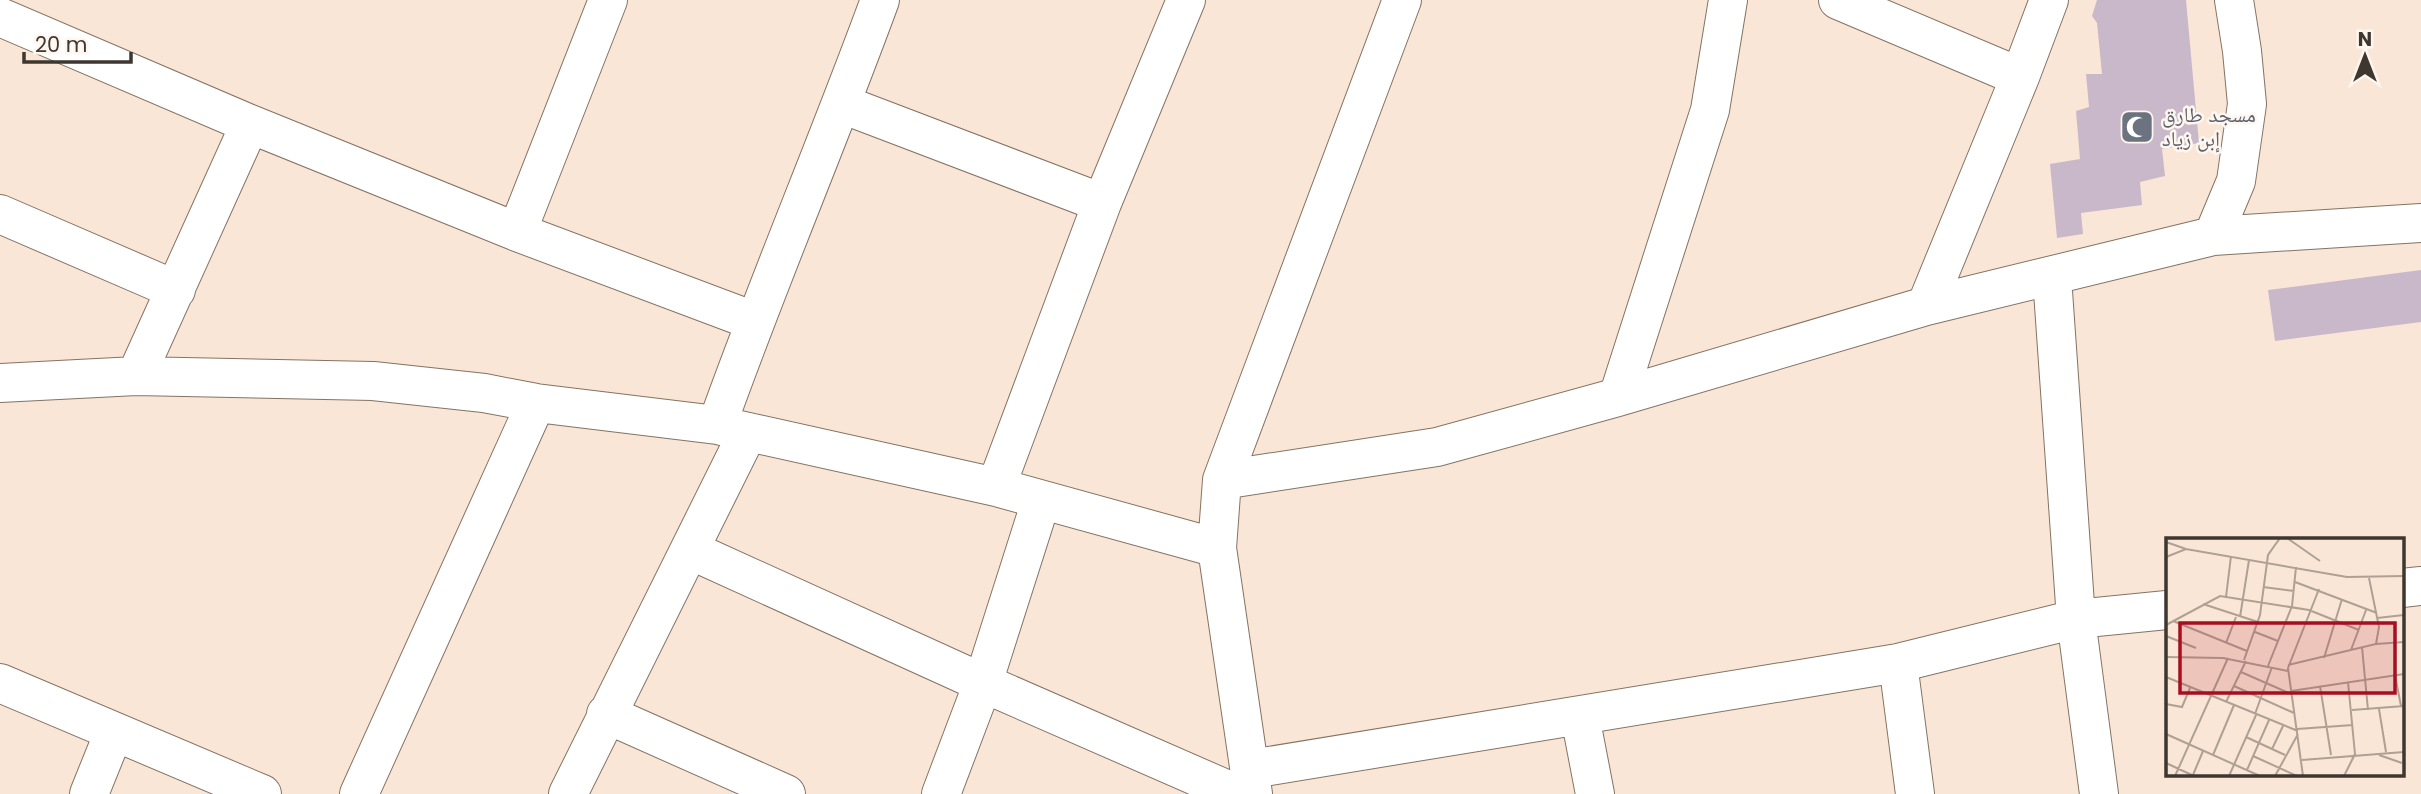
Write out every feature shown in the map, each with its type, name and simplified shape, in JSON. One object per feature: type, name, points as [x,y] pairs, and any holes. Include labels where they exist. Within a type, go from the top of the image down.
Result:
[{"type":"street","points":[[517,232],[608,0]]},
{"type":"street","points":[[568,794],[690,550],[732,428],[754,321],[842,104],[880,0]]},
{"type":"street","points":[[996,487],[1102,203],[1186,0]]},
{"type":"street","points":[[1247,786],[1217,548],[1222,480],[1402,0]]},
{"type":"street","points":[[1618,397],[1710,110],[1728,0]]},
{"type":"street","points":[[1838,0],[2020,77]]},
{"type":"street","points":[[1926,306],[2049,0]]},
{"type":"street","points":[[2213,236],[2236,181],[2247,104],[2234,0]]},
{"type":"street","points":[[0,17],[250,124],[517,232],[754,321]]},
{"type":"street","points":[[842,104],[1102,203]]},
{"type":"street","points":[[136,376],[250,124]]},
{"type":"street","points":[[0,214],[176,290]]},
{"type":"street","points":[[1222,480],[1437,447],[1618,397],[1926,306],[2213,236],[2421,223]]},
{"type":"street","points":[[2052,277],[2076,619],[2099,794]]},
{"type":"street","points":[[0,383],[136,376],[373,381],[484,393],[536,403],[732,428],[996,487],[1217,548]]},
{"type":"street","points":[[359,794],[536,403]]},
{"type":"street","points":[[941,794],[983,683],[1041,501]]},
{"type":"street","points":[[690,550],[983,683],[1247,786],[1580,716],[1898,663],[2076,619],[2166,610]]},
{"type":"street","points":[[1898,663],[1915,794]]},
{"type":"street","points":[[0,683],[262,794]]},
{"type":"street","points":[[606,714],[786,794]]},
{"type":"street","points":[[1580,716],[1595,794]]},
{"type":"street","points":[[89,794],[114,732]]},
{"type":"building","name":"مسجد طارق إبن زياد","points":[[2097,0],[2186,0],[2199,143],[2162,149],[2165,176],[2140,182],[2142,205],[2081,213],[2083,234],[2057,238],[2050,164],[2080,159],[2076,111],[2089,107],[2086,74],[2102,74],[2097,23],[2092,16]]},
{"type":"building","points":[[2421,270],[2421,322],[2275,341],[2268,290]]},
{"type":"place","name":"مسجد طارق إبن زياد","points":[[2137,127]]}]
